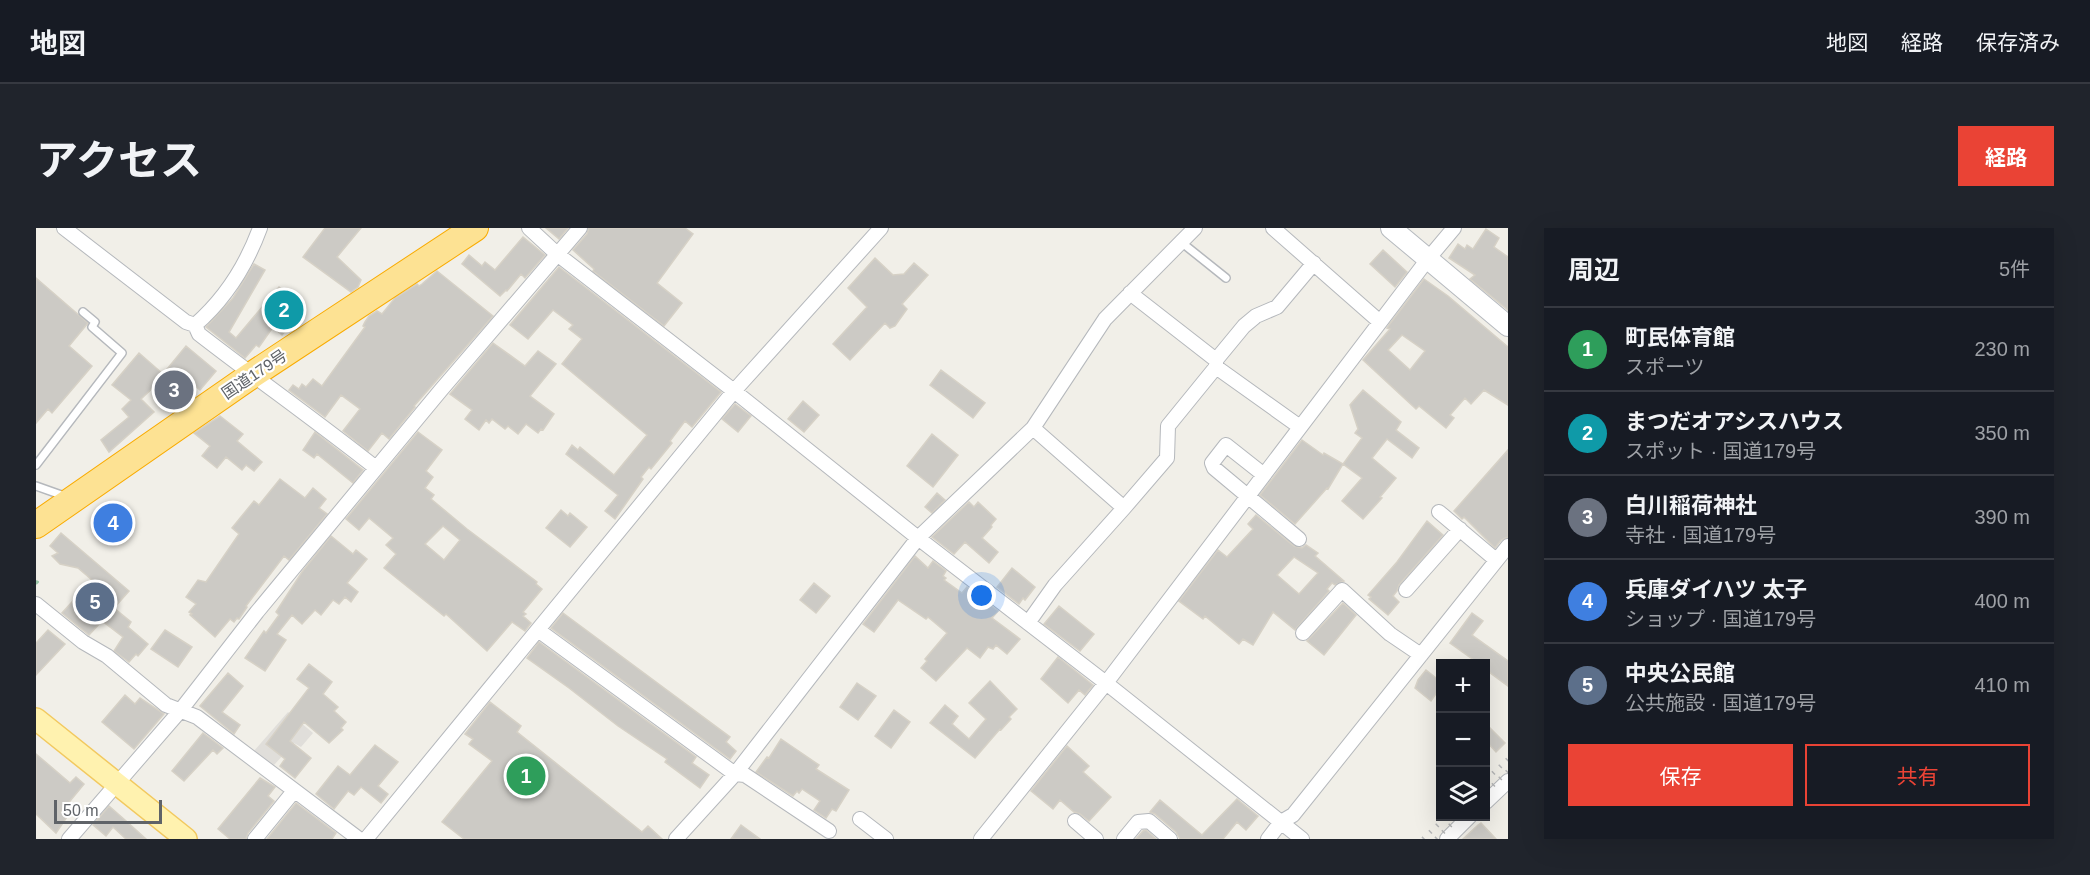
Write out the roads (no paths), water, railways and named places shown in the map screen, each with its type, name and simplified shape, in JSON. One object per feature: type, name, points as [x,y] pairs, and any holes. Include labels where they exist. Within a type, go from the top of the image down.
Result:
[{"type":"highway","name":"国道179号","points":[[36,525],[252,375],[475,228]]},
{"type":"main road","points":[[36,719],[186,839]]},
{"type":"street","points":[[64,228],[186,322],[195,325]]},
{"type":"street","points":[[195,325],[211,311],[232,286],[250,255],[260,228]]},
{"type":"street","points":[[529,228],[557,254],[1302,839]]},
{"type":"street","points":[[69,839],[180,711],[257,612],[376,468],[580,228]]},
{"type":"street","points":[[366,839],[734,391],[881,228]]},
{"type":"street","points":[[676,839],[735,774],[918,538],[1033,428],[1105,319],[1195,228]]},
{"type":"street","points":[[1274,228],[1380,322]]},
{"type":"street","points":[[1391,228],[1508,326]]},
{"type":"street","points":[[981,839],[1106,683],[1428,259],[1454,228]]},
{"type":"street","points":[[1028,623],[1055,585],[1167,458],[1168,426],[1244,326],[1256,316],[1277,307],[1314,263]]},
{"type":"street","points":[[1130,292],[1216,364],[1300,427]]},
{"type":"street","points":[[195,325],[198,334],[308,414],[376,468]]},
{"type":"street","points":[[1033,428],[1124,508]]},
{"type":"street","points":[[1264,475],[1227,445],[1212,463],[1214,468],[1299,539]]},
{"type":"street","points":[[1438,512],[1496,560]]},
{"type":"street","points":[[1406,591],[1460,529]]},
{"type":"street","points":[[1268,839],[1281,822],[1293,815],[1508,546]]},
{"type":"street","points":[[1303,633],[1342,590],[1390,634],[1421,655]]},
{"type":"street","points":[[36,604],[83,642],[107,656],[166,705],[197,717],[359,839]]},
{"type":"street","points":[[538,630],[735,774],[745,775],[829,831]]},
{"type":"street","points":[[1490,797],[1508,781]]},
{"type":"street","points":[[255,839],[294,792]]},
{"type":"street","points":[[860,819],[886,839]]},
{"type":"street","points":[[1075,821],[1096,839]]},
{"type":"street","points":[[1124,839],[1138,822],[1149,821],[1170,839]]},
{"type":"street","points":[[1453,836],[1466,821]]},
{"type":"lane","points":[[1181,242],[1226,278]]},
{"type":"lane","points":[[36,465],[122,353],[92,327],[95,322],[83,312]]},
{"type":"lane","points":[[36,486],[72,499]]},
{"type":"railway","points":[[1490,776],[1508,759]]},
{"type":"railway","points":[[1490,788],[1508,771]]},
{"type":"railway","points":[[1423,839],[1442,821]]},
{"type":"railway","points":[[1436,839],[1455,821]]},
{"type":"place","name":"まつだオアシスハウス","points":[[284,310]]},
{"type":"place","name":"白川稲荷神社","points":[[174,390]]},
{"type":"place","name":"兵庫ダイハツ 太子","points":[[113,523]]},
{"type":"place","name":"中央公民館","points":[[95,602]]},
{"type":"place","name":"町民体育館","points":[[526,776]]}]
